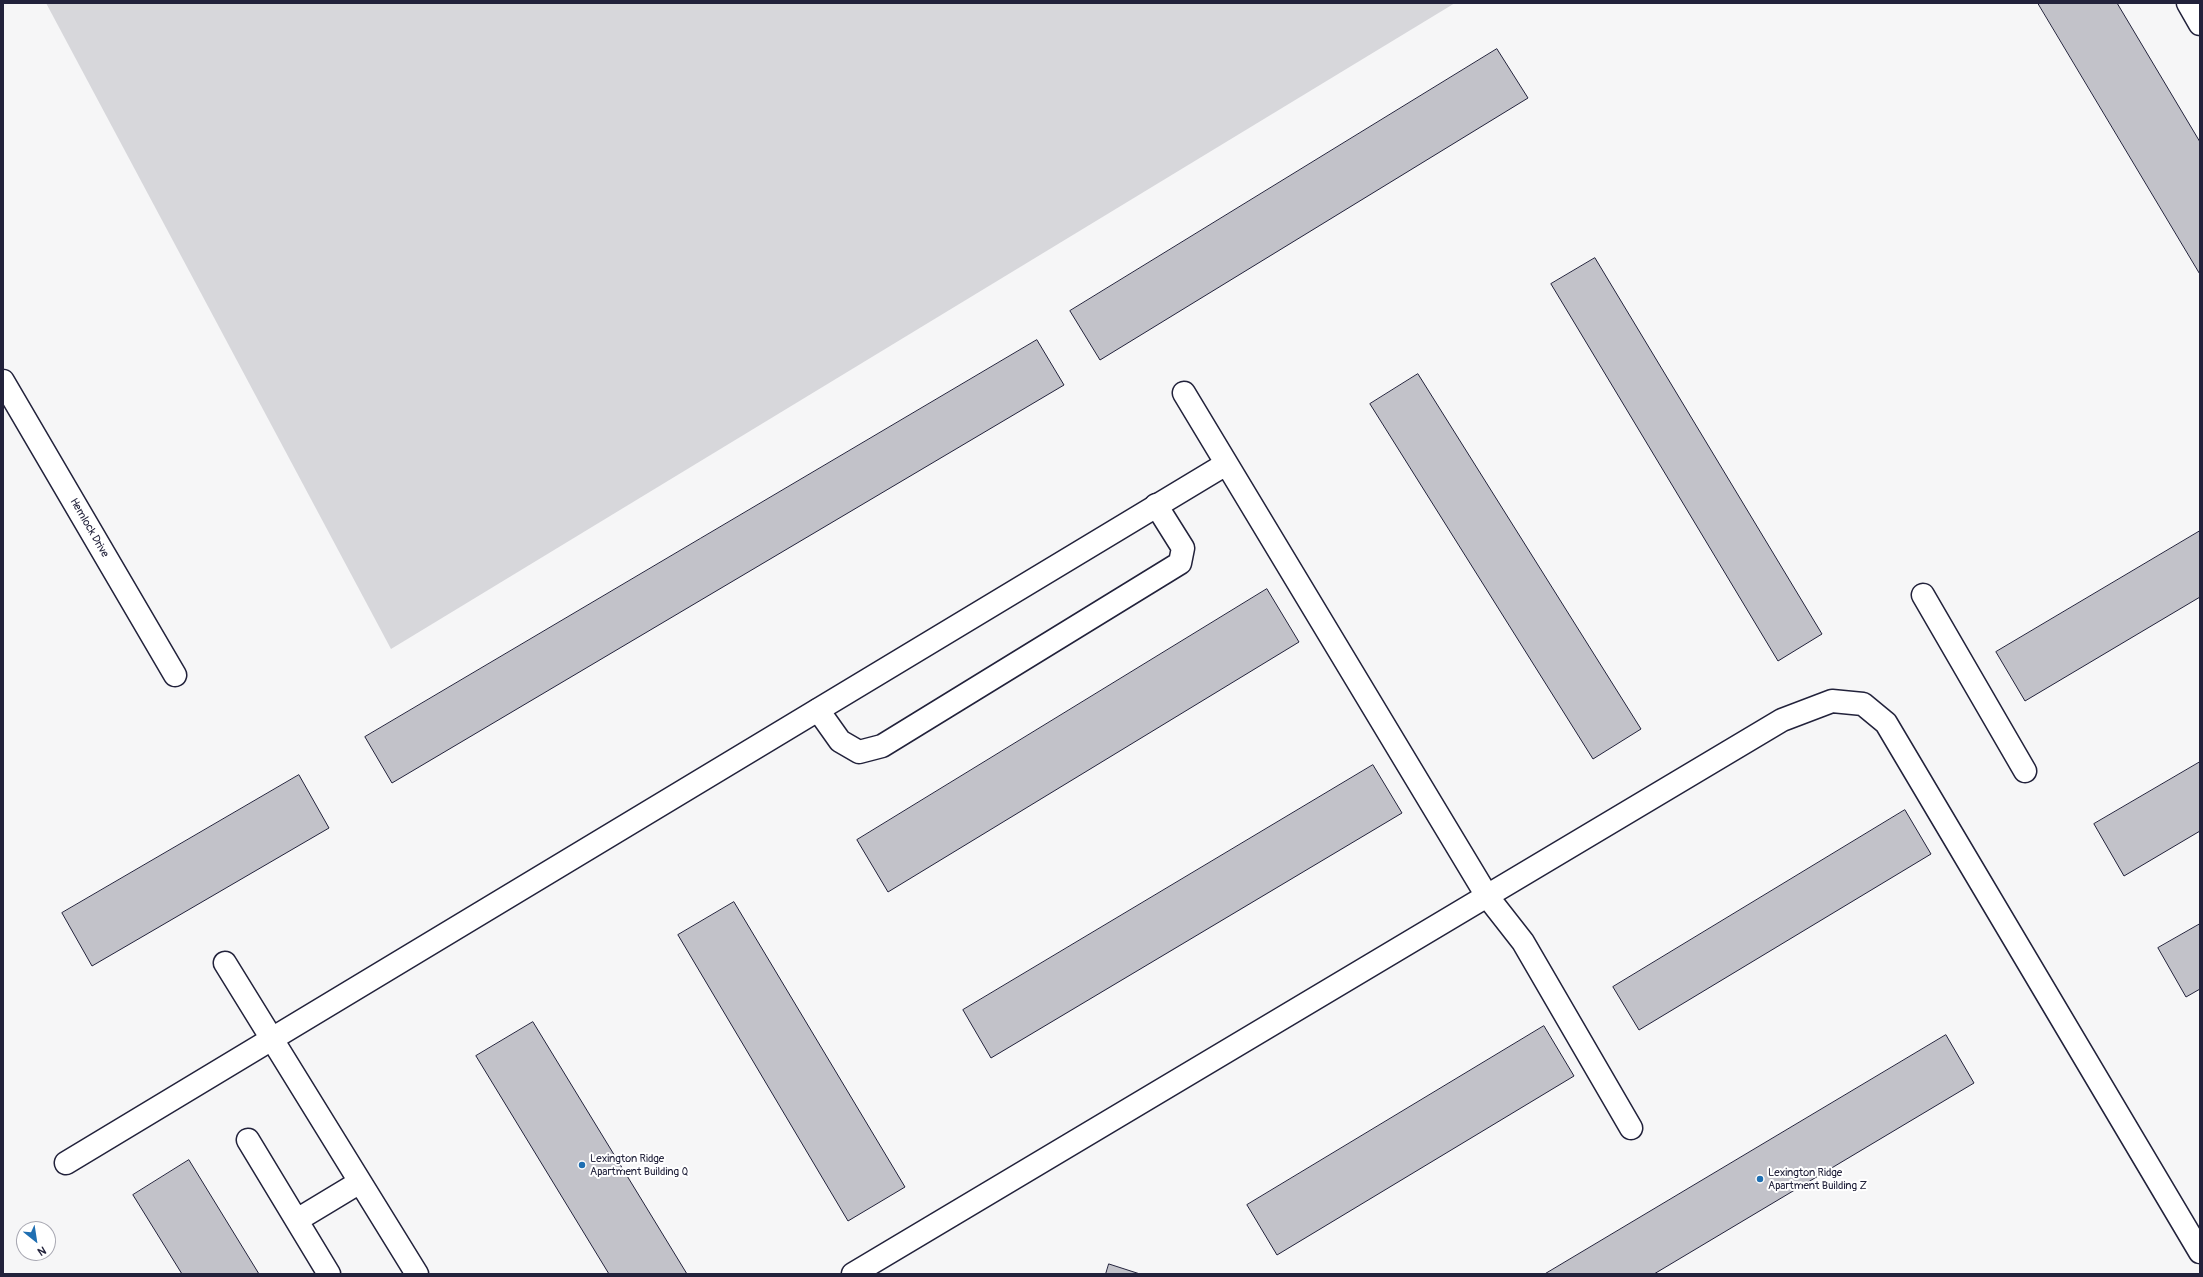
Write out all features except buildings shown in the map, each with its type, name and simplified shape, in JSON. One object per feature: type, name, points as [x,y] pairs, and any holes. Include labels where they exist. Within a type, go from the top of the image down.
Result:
[{"type":"street","points":[[2188,3],[2200,24]]},
{"type":"street","name":"Hemlock Drive","points":[[3,381],[175,675]]},
{"type":"street","points":[[1184,393],[1487,896],[1524,942],[1631,1128]]},
{"type":"street","points":[[66,1163],[1226,464]]},
{"type":"street","points":[[818,710],[840,741],[858,752],[882,746],[1180,563],[1183,548],[1156,506]]},
{"type":"street","points":[[1923,595],[2025,771]]},
{"type":"street","points":[[852,1274],[1782,720],[1832,701],[1863,704],[1886,723],[2200,1252]]},
{"type":"street","points":[[225,963],[417,1274]]},
{"type":"street","points":[[248,1140],[329,1274]]},
{"type":"street","points":[[297,1220],[360,1182]]},
{"type":"shaded area","points":[[46,3],[1455,3],[391,649]]},
{"type":"place","name":"Lexington Ridge Apartment Building Q","points":[[582,1165]]},
{"type":"place","name":"Lexington Ridge Apartment Building Z","points":[[1760,1179]]}]
